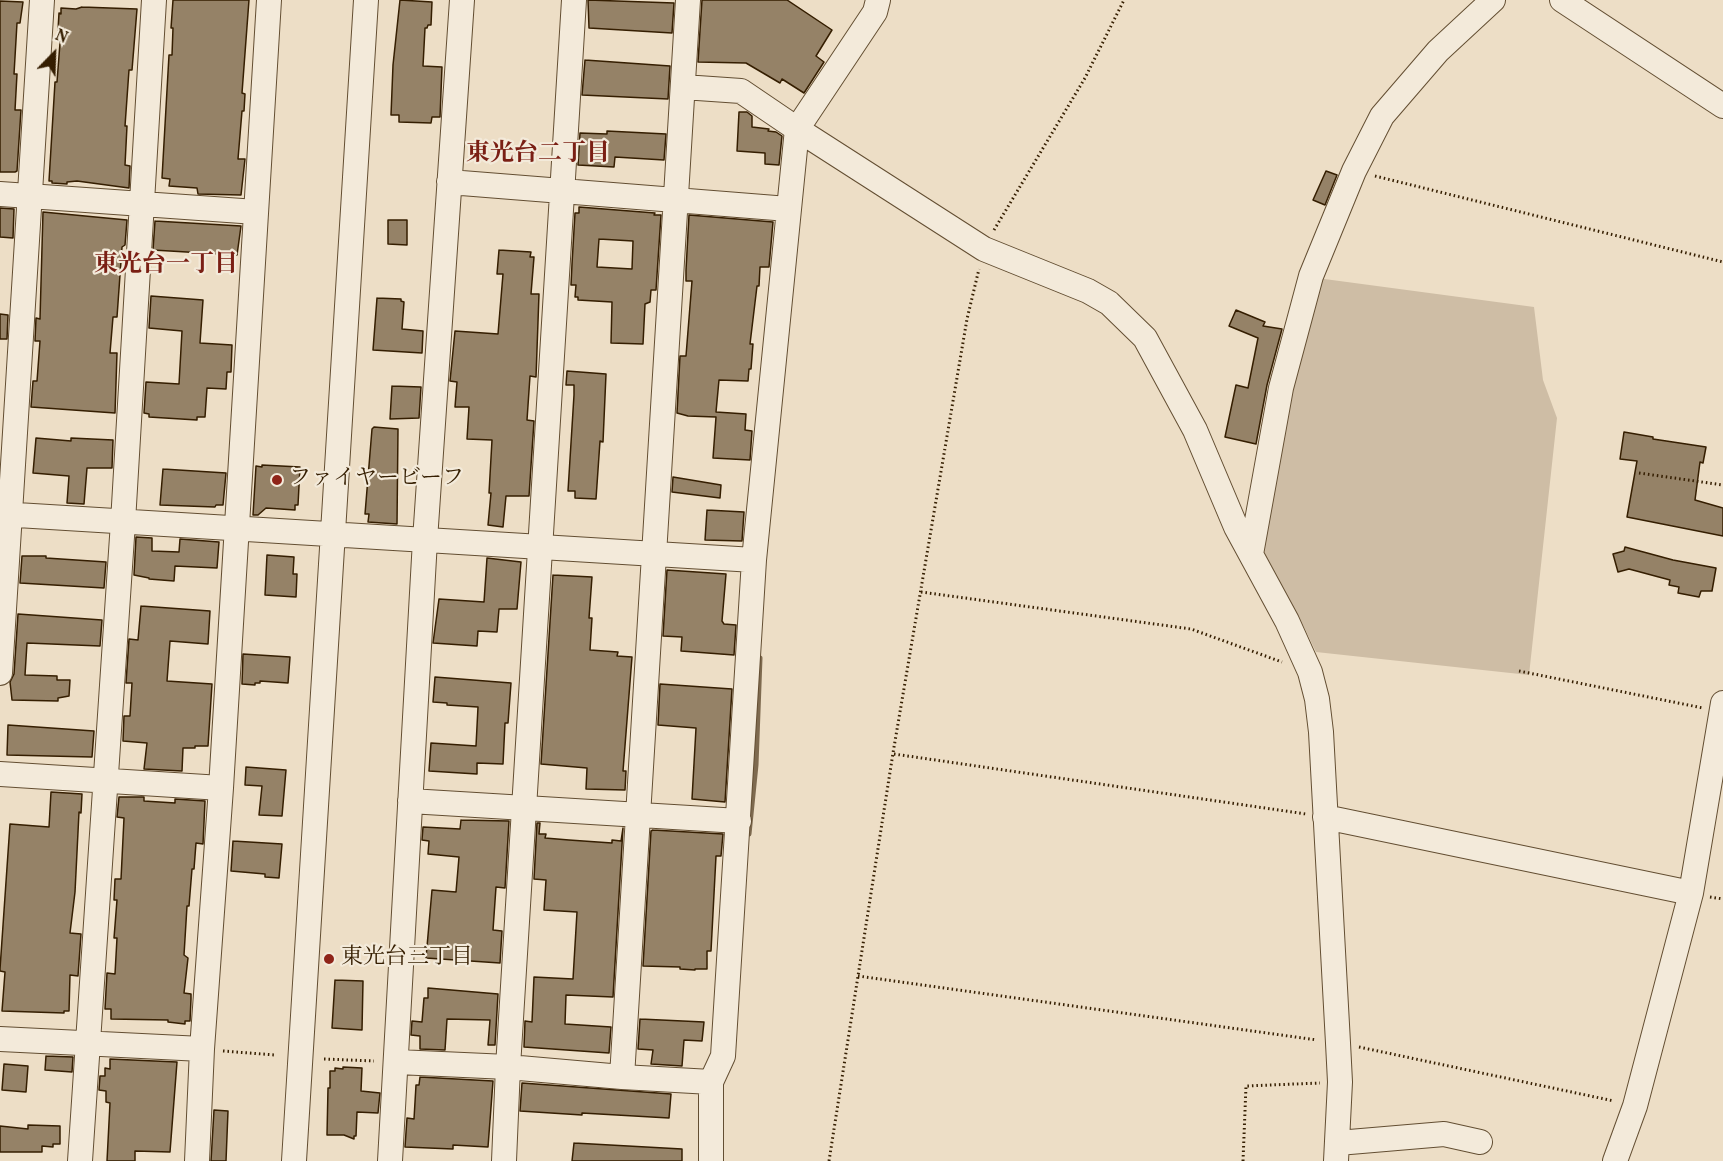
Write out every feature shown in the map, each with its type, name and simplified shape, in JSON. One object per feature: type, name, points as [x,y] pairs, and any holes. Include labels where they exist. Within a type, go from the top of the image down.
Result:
[{"type":"street","points":[[0,673],[5,514],[42,0]]},
{"type":"street","points":[[80,1161],[123,522],[154,0]]},
{"type":"street","points":[[197,1161],[202,1049],[221,788],[269,0]]},
{"type":"street","points":[[294,1161],[366,0]]},
{"type":"street","points":[[390,1161],[425,540],[462,0]]},
{"type":"street","points":[[504,1161],[560,190],[574,0]]},
{"type":"street","points":[[622,1077],[688,0]]},
{"type":"street","points":[[711,1161],[711,1082],[723,1056],[754,560],[797,129],[875,12],[878,0]]},
{"type":"street","points":[[1251,554],[1281,388],[1308,288],[1354,171],[1382,116],[1438,51],[1492,0]]},
{"type":"street","points":[[1562,0],[1723,106]]},
{"type":"street","points":[[683,87],[741,91],[984,249],[1088,291],[1109,303],[1145,338],[1195,430],[1236,527],[1287,621],[1310,672],[1317,699],[1321,732],[1340,1082],[1337,1152],[1444,1134],[1480,1142]]},
{"type":"street","points":[[449,182],[788,209]]},
{"type":"street","points":[[0,194],[256,212]]},
{"type":"street","points":[[5,514],[754,560]]},
{"type":"street","points":[[1616,1161],[1635,1106],[1691,893],[1722,707]]},
{"type":"street","points":[[0,774],[221,788]]},
{"type":"street","points":[[410,801],[739,821]]},
{"type":"street","points":[[1325,817],[1691,893]]},
{"type":"street","points":[[0,1039],[202,1049]]},
{"type":"street","points":[[397,1062],[508,1067],[711,1082]]},
{"type":"path","points":[[829,1161],[893,753],[967,319],[984,249],[1086,78],[1124,0]]},
{"type":"path","points":[[1354,171],[1723,262]]},
{"type":"path","points":[[1639,473],[1723,485]]},
{"type":"path","points":[[921,592],[1191,629],[1310,672]]},
{"type":"path","points":[[1519,671],[1722,707]]},
{"type":"path","points":[[893,753],[1325,817]]},
{"type":"path","points":[[858,976],[1338,1043],[1635,1106]]},
{"type":"path","points":[[202,1049],[275,1055]]},
{"type":"path","points":[[324,1059],[397,1062]]},
{"type":"path","points":[[1244,1161],[1246,1086],[1340,1082]]},
{"type":"shaded area","points":[[1317,278],[1534,307],[1543,380],[1557,418],[1529,675],[1316,652],[1303,625],[1262,563],[1270,473]]},
{"type":"building","points":[[173,0],[249,0],[242,93],[245,94],[244,111],[242,111],[238,159],[245,159],[241,195],[198,194],[197,188],[169,186],[170,179],[162,178],[169,55],[172,55]]},
{"type":"building","points":[[400,0],[432,2],[431,25],[425,28],[423,66],[442,67],[440,117],[432,117],[431,123],[399,122],[399,115],[391,115],[393,65]]},
{"type":"building","points":[[588,0],[674,3],[672,33],[589,28]]},
{"type":"building","points":[[702,0],[787,0],[832,30],[816,56],[824,62],[804,93],[782,79],[780,83],[746,63],[698,62]]},
{"type":"building","points":[[0,1],[23,2],[20,23],[17,23],[14,74],[17,74],[15,110],[21,110],[17,171],[15,172],[0,172]]},
{"type":"building","points":[[61,8],[137,9],[125,126],[127,126],[125,165],[130,166],[129,188],[77,181],[67,182],[67,184],[49,181],[55,82],[57,82],[61,30],[58,30],[59,13],[61,14]]},
{"type":"building","points":[[585,60],[670,66],[668,99],[582,95]]},
{"type":"building","points":[[739,112],[747,112],[752,116],[752,127],[769,129],[768,131],[782,136],[779,165],[765,164],[765,153],[737,151]]},
{"type":"building","points":[[607,131],[666,134],[664,160],[615,157],[614,167],[578,165],[580,133],[607,134]]},
{"type":"building","points":[[1326,171],[1337,175],[1325,205],[1313,200]]},
{"type":"building","points":[[579,207],[661,215],[656,290],[651,290],[650,302],[645,304],[643,344],[611,343],[612,302],[578,300],[578,297],[575,297],[576,285],[571,285],[572,264],[575,213],[579,213]],"holes":[[[599,239],[633,241],[632,269],[597,267]]]},
{"type":"building","points":[[0,208],[14,209],[13,238],[0,237]]},
{"type":"building","points":[[43,212],[127,220],[125,245],[122,247],[117,317],[113,317],[110,353],[117,353],[115,413],[31,407],[33,381],[37,381],[40,341],[35,341],[36,318],[40,319]]},
{"type":"building","points":[[689,215],[773,222],[769,267],[760,267],[759,286],[757,286],[750,344],[753,344],[751,369],[749,369],[748,381],[719,380],[716,412],[746,414],[745,430],[752,431],[750,460],[713,458],[716,417],[688,416],[677,413],[680,356],[686,356],[692,281],[686,281]]},
{"type":"building","points":[[388,220],[407,220],[407,245],[388,244]]},
{"type":"building","points":[[155,221],[241,226],[237,255],[153,250]]},
{"type":"building","points":[[499,250],[531,252],[530,257],[534,257],[531,294],[539,294],[536,377],[530,376],[527,420],[534,421],[529,496],[506,496],[503,527],[488,525],[492,440],[467,439],[469,407],[455,407],[457,382],[450,381],[455,331],[498,334],[503,274],[497,274]]},
{"type":"building","points":[[151,296],[203,300],[200,343],[232,345],[231,372],[227,372],[226,389],[207,388],[205,417],[197,417],[197,420],[149,417],[149,414],[144,413],[146,382],[179,384],[182,331],[149,328]]},
{"type":"building","points":[[377,298],[401,299],[404,302],[402,329],[423,331],[422,353],[373,350]]},
{"type":"building","points":[[1236,310],[1265,322],[1263,326],[1282,329],[1267,385],[1256,444],[1225,437],[1236,385],[1248,388],[1258,338],[1229,326]]},
{"type":"building","points":[[0,314],[8,315],[7,339],[0,339]]},
{"type":"building","points":[[567,371],[606,374],[603,442],[600,441],[596,499],[575,498],[575,491],[568,491],[574,385],[566,385]]},
{"type":"building","points":[[392,386],[421,387],[419,418],[390,419]]},
{"type":"building","points":[[374,427],[398,429],[397,524],[368,522],[369,514],[365,514]]},
{"type":"building","points":[[1624,432],[1706,447],[1703,463],[1700,462],[1695,500],[1723,508],[1723,536],[1627,517],[1637,461],[1620,459]]},
{"type":"building","points":[[36,438],[71,441],[71,438],[113,440],[112,468],[87,468],[84,504],[67,503],[69,476],[33,473]]},
{"type":"building","name":"ファイヤービーフ","points":[[262,465],[300,467],[298,505],[295,505],[295,510],[266,508],[258,515],[253,515],[256,466],[262,467]]},
{"type":"building","points":[[163,469],[226,473],[223,505],[215,507],[160,505]]},
{"type":"building","points":[[673,477],[721,485],[720,498],[672,492]]},
{"type":"building","points":[[707,510],[744,512],[742,541],[705,540]]},
{"type":"building","points":[[136,537],[152,538],[152,551],[179,552],[180,539],[219,542],[217,568],[175,566],[174,581],[134,575]]},
{"type":"building","points":[[1625,547],[1673,560],[1716,568],[1712,591],[1701,591],[1699,597],[1678,593],[1679,587],[1669,585],[1670,580],[1629,569],[1618,572],[1613,554],[1624,551]]},
{"type":"building","points":[[267,555],[294,557],[293,574],[297,574],[296,597],[265,595]]},
{"type":"building","points":[[22,556],[106,562],[104,588],[20,583]]},
{"type":"building","points":[[487,558],[521,562],[517,609],[499,609],[497,632],[478,631],[477,646],[433,643],[439,599],[484,602]]},
{"type":"building","points":[[667,570],[726,574],[722,621],[724,624],[736,625],[734,655],[681,651],[682,637],[663,636]]},
{"type":"building","points":[[553,575],[592,577],[589,618],[592,618],[590,650],[618,652],[617,656],[632,657],[623,771],[626,771],[625,790],[586,789],[587,768],[541,764]]},
{"type":"building","points":[[141,606],[210,611],[208,644],[170,641],[167,681],[212,684],[208,746],[183,748],[182,771],[144,769],[147,743],[123,741],[124,716],[130,716],[132,683],[126,683],[129,639],[138,640]]},
{"type":"building","points":[[18,614],[102,620],[100,646],[27,643],[25,675],[57,676],[57,680],[70,680],[69,696],[58,698],[58,701],[12,700],[10,682],[14,674]]},
{"type":"building","points":[[243,654],[290,657],[288,683],[260,681],[255,685],[242,684]]},
{"type":"building","points":[[435,677],[511,683],[508,723],[505,723],[503,764],[477,763],[477,774],[429,771],[431,743],[476,746],[478,707],[433,702]]},
{"type":"building","points":[[660,684],[732,689],[725,802],[692,799],[696,728],[658,725]]},
{"type":"building","points":[[8,725],[94,731],[92,757],[7,755]]},
{"type":"building","points":[[246,767],[286,770],[282,816],[259,815],[262,786],[245,785]]},
{"type":"building","points":[[51,792],[82,794],[70,933],[81,934],[78,976],[70,975],[69,1011],[64,1011],[64,1013],[2,1011],[5,972],[0,969],[10,824],[49,827]]},
{"type":"building","points":[[119,797],[144,797],[144,801],[175,803],[175,799],[205,801],[203,844],[196,843],[189,906],[187,906],[184,955],[188,958],[184,993],[191,994],[191,999],[190,1021],[185,1021],[185,1024],[168,1022],[168,1020],[111,1019],[111,1009],[105,1009],[107,973],[115,974],[117,938],[114,938],[117,900],[114,900],[115,879],[121,879],[124,818],[117,817]]},
{"type":"building","points":[[461,820],[509,821],[505,888],[496,887],[493,930],[502,931],[500,963],[426,958],[432,890],[456,892],[459,857],[428,854],[429,841],[422,840],[423,827],[460,829]]},
{"type":"building","points":[[537,823],[540,823],[539,834],[546,834],[545,838],[612,843],[612,840],[621,841],[623,828],[613,997],[566,995],[565,1024],[611,1027],[609,1053],[524,1047],[525,1021],[532,1022],[534,977],[573,979],[577,912],[544,910],[546,880],[534,879]]},
{"type":"building","points":[[651,831],[723,834],[721,856],[716,856],[711,951],[707,951],[707,969],[643,966]]},
{"type":"building","points":[[233,841],[282,844],[279,878],[265,877],[265,874],[231,871]]},
{"type":"building","points":[[335,980],[363,981],[362,1030],[332,1028]]},
{"type":"building","points":[[428,988],[498,994],[495,1045],[488,1045],[490,1020],[447,1019],[445,1050],[420,1049],[420,1036],[411,1035],[412,1021],[422,1022],[424,998],[428,998]]},
{"type":"building","points":[[640,1019],[704,1022],[702,1041],[684,1040],[682,1066],[651,1064],[653,1050],[638,1049]]},
{"type":"building","points":[[46,1056],[73,1057],[72,1072],[45,1070]]},
{"type":"building","points":[[110,1059],[177,1062],[170,1152],[135,1151],[135,1161],[107,1161],[110,1103],[106,1102],[106,1091],[99,1090],[100,1076],[105,1076],[105,1068],[110,1069]]},
{"type":"building","points":[[4,1064],[28,1066],[26,1092],[2,1090]]},
{"type":"building","points":[[343,1067],[362,1068],[361,1091],[380,1093],[378,1113],[357,1112],[354,1139],[344,1135],[327,1135],[330,1071],[335,1071],[335,1068],[343,1069]]},
{"type":"building","points":[[420,1077],[493,1081],[488,1147],[453,1145],[453,1149],[405,1147],[407,1118],[414,1119],[416,1085],[419,1085]]},
{"type":"building","points":[[522,1083],[671,1094],[669,1118],[520,1111]]},
{"type":"building","points":[[214,1110],[228,1111],[226,1161],[211,1161]]},
{"type":"building","points":[[28,1125],[60,1126],[60,1144],[53,1144],[53,1147],[42,1146],[42,1152],[0,1152],[0,1126],[28,1129]]},
{"type":"building","points":[[574,1143],[682,1149],[682,1161],[572,1161]]},
{"type":"waterway","points":[[749,834],[756,765],[760,658]]},
{"type":"place","name":"ファイヤービーフ","points":[[277,480]]},
{"type":"place","name":"東光台三丁目","points":[[329,959]]},
{"type":"district","name":"東光台二丁目","points":[[538,156]]},
{"type":"district","name":"東光台一丁目","points":[[166,267]]}]
